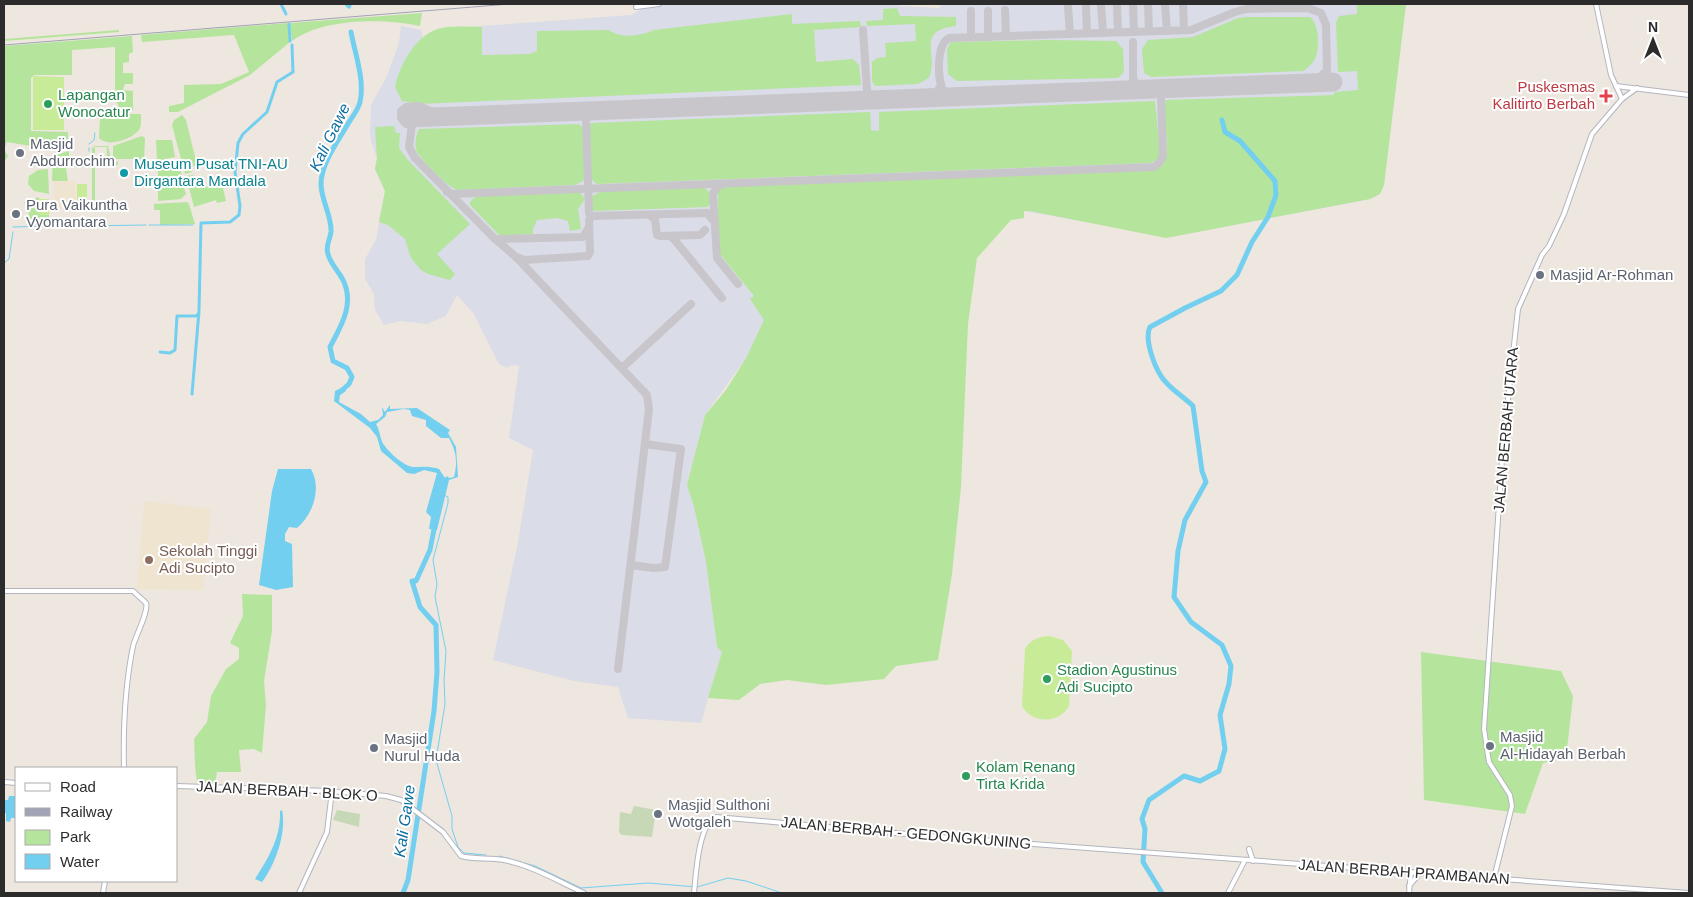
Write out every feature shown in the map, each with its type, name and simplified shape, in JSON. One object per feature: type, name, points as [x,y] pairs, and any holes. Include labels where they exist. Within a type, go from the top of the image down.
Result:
[{"type":"main road","points":[[636,7],[659,4]]},
{"type":"main road","points":[[1596,4],[1606,56],[1622,99]]},
{"type":"main road","points":[[1616,86],[1689,95]]},
{"type":"main road","name":"JALAN BERBAH UTARA","points":[[1494,878],[1512,804],[1510,795],[1489,762],[1484,729],[1502,456],[1518,309],[1542,255],[1549,246],[1567,206],[1592,134],[1622,99],[1637,88]]},
{"type":"main road","points":[[4,591],[134,591],[146,603],[147,610],[136,635],[126,690],[124,767]]},
{"type":"main road","name":"JALAN BERBAH - BLOK O","points":[[178,786],[381,794],[407,804],[448,837],[461,856],[492,858],[519,864],[556,878],[584,893]]},
{"type":"main road","points":[[299,893],[327,832],[332,791]]},
{"type":"main road","name":"JALAN BERBAH - GEDONGKUNING","points":[[694,890],[701,843],[709,822],[716,817],[940,838],[1148,853]]},
{"type":"main road","points":[[1249,849],[1254,861]]},
{"type":"main road","name":"JALAN BERBAH PRAMBANAN","points":[[1148,853],[1689,893]]},
{"type":"main road","points":[[1228,893],[1245,860]]},
{"type":"main road","points":[[1409,893],[1411,872]]},
{"type":"main road","points":[[1409,886],[1420,873]]},
{"type":"shaded area","points":[[670,4],[899,4],[899,6],[939,8],[941,5],[950,4],[1406,4],[1384,185],[1380,194],[1370,199],[1171,237],[1024,211],[718,252],[754,296],[750,300],[765,320],[746,358],[705,415],[687,485],[694,507],[706,562],[717,647],[722,652],[701,723],[628,718],[618,687],[574,681],[493,660],[518,542],[533,450],[509,438],[519,366],[511,365],[507,368],[499,364],[474,314],[457,295],[446,316],[427,324],[400,321],[384,325],[375,310],[374,294],[365,279],[365,259],[376,240],[385,191],[375,169],[377,158],[371,141],[371,105],[387,76],[399,43],[401,26],[421,30],[423,38],[433,31],[441,29],[631,15],[642,9]]},
{"type":"shaded area","points":[[54,181],[75,181],[76,207],[54,207]]},
{"type":"shaded area","points":[[144,501],[211,509],[203,590],[137,589]]},
{"type":"green space","points":[[1357,4],[1406,4],[1384,185],[1380,194],[1370,199],[1166,238],[1030,211],[1024,211],[1024,218],[1011,220],[977,258],[968,324],[961,487],[952,574],[938,660],[896,666],[884,679],[826,685],[787,680],[760,684],[739,700],[708,698],[722,652],[717,647],[706,562],[694,507],[687,485],[705,415],[726,390],[746,358],[764,320],[750,299],[754,296],[718,252],[718,189],[725,186],[1152,170],[1165,157],[1167,148],[1166,100],[1334,95],[1334,92],[1358,90],[1357,71],[1338,72],[1336,23],[1339,16],[1357,14]]},
{"type":"green space","points":[[897,8],[900,16],[956,17],[956,26],[943,29],[932,38],[932,69],[929,78],[918,84],[875,86],[872,81],[872,62],[877,58],[886,57],[885,43],[916,41],[915,24],[867,26],[866,21],[883,20],[883,9]]},
{"type":"green space","points":[[422,13],[420,26],[372,21],[336,24],[305,33],[292,41],[290,23]]},
{"type":"green space","points":[[792,14],[792,24],[860,21],[861,27],[814,30],[816,62],[853,59],[859,65],[861,85],[419,104],[402,101],[395,87],[404,62],[414,46],[427,34],[440,28],[482,27],[482,55],[530,54],[537,51],[537,31],[609,30],[619,35],[631,36],[654,30]]},
{"type":"green space","points":[[1310,17],[1317,30],[1317,55],[1304,71],[1151,77],[1144,73],[1142,49],[1148,40],[1193,37],[1238,18]]},
{"type":"green space","points":[[288,23],[290,42],[250,75],[178,112],[169,112],[169,106],[184,103],[184,85],[221,84],[249,72],[234,35],[142,42],[141,35]]},
{"type":"green space","points":[[119,30],[119,32],[4,41],[4,39]]},
{"type":"green space","points":[[132,36],[133,52],[129,54],[129,62],[123,63],[123,73],[133,73],[133,84],[125,84],[123,90],[133,91],[133,110],[130,110],[130,114],[141,114],[141,126],[136,133],[126,139],[114,142],[103,141],[99,138],[100,117],[112,114],[119,107],[115,99],[115,47],[72,50],[72,75],[34,75],[31,78],[31,131],[68,132],[68,147],[48,151],[48,149],[7,142],[4,149],[4,46]]},
{"type":"green space","points":[[1116,41],[1123,49],[1124,72],[1118,78],[957,81],[948,74],[947,49],[951,42]]},
{"type":"green space","name":"Lapangan Wonocatur","points":[[33,76],[64,77],[64,130],[33,130]]},
{"type":"green space","points":[[1155,101],[1160,154],[1157,160],[1150,163],[597,184],[591,179],[590,174],[589,125],[591,123],[870,112],[871,130],[879,131],[879,112]]},
{"type":"green space","points":[[182,115],[186,120],[197,165],[191,167],[192,172],[185,174],[172,125],[174,120]]},
{"type":"green space","points":[[579,124],[583,128],[585,177],[583,181],[575,185],[457,190],[429,167],[417,152],[416,147],[416,137],[419,129]]},
{"type":"green space","points":[[394,126],[396,133],[400,133],[399,148],[407,159],[470,224],[437,254],[455,274],[450,280],[421,270],[411,258],[405,239],[388,225],[379,222],[385,191],[375,169],[377,158],[375,127]]},
{"type":"green space","points":[[142,136],[145,138],[144,159],[113,159],[113,146]]},
{"type":"green space","points":[[156,140],[172,140],[175,157],[157,161]]},
{"type":"green space","points":[[108,146],[111,160],[118,162],[118,165],[106,166],[107,147],[93,147]]},
{"type":"green space","points":[[92,148],[95,148],[95,201],[92,202]]},
{"type":"green space","points":[[4,149],[8,156],[4,162]]},
{"type":"green space","points":[[69,151],[69,158],[65,162],[68,181],[52,181],[53,156]]},
{"type":"green space","points":[[177,160],[184,181],[158,181],[158,163]]},
{"type":"green space","points":[[48,169],[49,194],[34,191],[28,184],[29,176],[38,170]]},
{"type":"green space","points":[[193,175],[199,188],[216,184],[216,187],[223,188],[226,201],[217,203],[216,200],[194,207],[186,176]]},
{"type":"green space","points":[[158,182],[182,182],[186,194],[181,199],[158,201]]},
{"type":"green space","points":[[77,184],[87,184],[87,203],[77,203]]},
{"type":"green space","points":[[704,187],[710,193],[711,203],[707,207],[594,211],[591,209],[591,197],[602,191]]},
{"type":"green space","points":[[580,193],[585,199],[578,209],[581,229],[570,231],[568,221],[557,218],[537,220],[533,234],[500,236],[470,205],[470,202],[476,196]]},
{"type":"green space","points":[[39,197],[39,215],[49,215],[49,225],[29,225],[28,203],[22,203]]},
{"type":"green space","points":[[39,199],[49,199],[49,215],[39,215]]},
{"type":"green space","points":[[187,202],[195,224],[160,225],[160,210],[154,210],[154,204]]},
{"type":"green space","points":[[242,594],[272,595],[272,631],[264,681],[266,705],[262,753],[254,749],[239,750],[241,772],[217,772],[215,784],[198,784],[195,768],[194,739],[207,722],[211,696],[226,669],[239,659],[239,648],[230,643],[243,616]]},
{"type":"green space","name":"Stadion Agustinus Adi Sucipto","points":[[1049,636],[1063,640],[1072,651],[1069,706],[1059,716],[1046,720],[1032,716],[1022,706],[1025,649],[1035,639]]},
{"type":"green space","points":[[1421,652],[1561,671],[1573,696],[1566,758],[1543,763],[1525,814],[1424,800]]},
{"type":"green space","points":[[634,806],[656,810],[652,837],[622,835],[619,832],[620,812],[631,814]]},
{"type":"green space","points":[[337,810],[360,814],[359,827],[333,820]]},
{"type":"water","points":[[343,387],[346,391],[340,395],[339,402],[361,414],[370,422],[378,420],[383,415],[382,407],[385,412],[390,405],[390,409],[417,408],[450,430],[448,433],[456,447],[458,477],[449,480],[437,530],[429,529],[431,517],[426,512],[437,473],[424,470],[414,474],[407,473],[381,451],[377,437],[370,428],[334,401],[335,391]],"holes":[[[404,409],[410,410],[412,416],[426,420],[426,426],[441,438],[449,438],[456,456],[454,477],[449,478],[447,476],[445,478],[439,469],[407,465],[394,456],[384,445],[376,424],[385,417],[387,412]]]},
{"type":"water","points":[[278,469],[311,469],[316,484],[316,493],[311,509],[303,523],[297,528],[289,527],[285,534],[285,541],[292,544],[293,587],[276,590],[259,585],[272,491]]},
{"type":"water","points":[[9,796],[15,796],[15,818],[11,818],[10,822],[6,821],[6,813],[4,813],[4,800],[8,800]]},
{"type":"water","points":[[282,810],[283,829],[279,848],[262,882],[255,879],[273,846],[280,820],[280,811]]},
{"type":"waterway","points":[[281,4],[286,14]]},
{"type":"waterway","points":[[289,24],[290,41]]},
{"type":"waterway","name":"Kali Gawe","points":[[340,392],[349,384],[352,377],[347,368],[333,361],[330,347],[345,315],[348,298],[343,280],[327,251],[331,226],[321,184],[327,160],[360,102],[359,67],[351,32]]},
{"type":"waterway","points":[[192,394],[199,311],[201,223],[230,222],[239,215],[240,206],[235,172],[238,143],[243,134],[267,112],[277,82],[293,72],[292,45]]},
{"type":"waterway","points":[[1162,893],[1143,862],[1145,829],[1142,819],[1149,800],[1184,776],[1200,781],[1219,771],[1225,749],[1220,715],[1229,684],[1231,666],[1222,645],[1191,622],[1174,597],[1178,551],[1185,520],[1206,482],[1202,471],[1193,406],[1171,388],[1161,376],[1151,352],[1148,332],[1150,327],[1221,291],[1237,275],[1252,242],[1268,217],[1276,195],[1275,181],[1240,141],[1225,132],[1222,120]]},
{"type":"waterway","points":[[89,144],[94,140],[95,133]]},
{"type":"waterway","points":[[80,226],[146,225]]},
{"type":"waterway","points":[[149,225],[193,225]]},
{"type":"waterway","points":[[13,227],[50,226]]},
{"type":"waterway","points":[[54,226],[75,226]]},
{"type":"waterway","points":[[4,263],[9,259],[13,232]]},
{"type":"waterway","points":[[160,352],[170,353],[175,350],[177,316],[196,316],[198,314]]},
{"type":"waterway","points":[[444,495],[448,497],[448,503],[433,560],[437,584],[435,597],[446,651],[445,704],[436,760],[452,816],[452,829],[458,847],[464,853],[486,855]]},
{"type":"waterway","name":"Kali Gawe","points":[[403,893],[408,880],[434,711],[437,672],[436,625],[420,607],[412,581],[416,581],[430,550],[435,524]]},
{"type":"waterway","points":[[499,856],[535,866],[581,888],[648,883],[697,887],[728,878],[746,881],[782,893]]},
{"type":"taxiway","points":[[1133,4],[1134,32]]},
{"type":"taxiway","points":[[1148,4],[1149,31]]},
{"type":"taxiway","points":[[1165,4],[1167,31]]},
{"type":"taxiway","points":[[1183,4],[1184,30]]},
{"type":"taxiway","points":[[1101,5],[1103,33]]},
{"type":"taxiway","points":[[1117,5],[1118,32]]},
{"type":"taxiway","points":[[1068,6],[1070,34]]},
{"type":"taxiway","points":[[1086,6],[1087,33]]},
{"type":"taxiway","points":[[954,97],[944,92],[939,72],[942,48],[949,38],[1191,30],[1246,9],[1308,8],[1321,13],[1326,25],[1327,70],[1316,81],[1307,83]]},
{"type":"taxiway","points":[[1005,10],[1006,36]]},
{"type":"taxiway","points":[[971,11],[971,37]]},
{"type":"taxiway","points":[[988,11],[988,37]]},
{"type":"taxiway","points":[[863,30],[867,90],[870,97],[875,100]]},
{"type":"taxiway","points":[[1127,90],[1133,87],[1133,42]]},
{"type":"taxiway","points":[[1134,80],[1136,85],[1143,89]]},
{"type":"taxiway","points":[[928,98],[936,94],[941,85]]},
{"type":"taxiway","points":[[447,192],[452,194],[1154,167],[1163,156],[1161,97],[1163,91],[1168,88]]},
{"type":"taxiway","points":[[1153,89],[1161,97]]},
{"type":"taxiway","points":[[860,100],[865,97],[867,90]]},
{"type":"taxiway","points":[[419,117],[412,124],[406,124],[401,118],[401,111],[406,107],[420,106],[441,116]]},
{"type":"taxiway","points":[[578,111],[586,119]]},
{"type":"taxiway","points":[[591,111],[586,119],[589,213],[592,216]]},
{"type":"taxiway","points":[[412,124],[409,147],[415,158],[494,238],[516,257],[647,395],[649,409],[618,669]]},
{"type":"taxiway","points":[[723,184],[716,188],[713,194],[717,258],[738,284]]},
{"type":"taxiway","points":[[516,257],[525,260],[588,256],[590,252],[589,220],[592,216],[707,213],[714,221]]},
{"type":"taxiway","points":[[649,215],[655,219],[657,235],[660,236],[700,235],[705,230]]},
{"type":"taxiway","points":[[495,239],[583,237],[589,227]]},
{"type":"taxiway","points":[[669,236],[673,238],[722,298]]},
{"type":"taxiway","points":[[623,367],[691,304]]},
{"type":"taxiway","points":[[631,565],[653,568],[665,567],[681,449],[645,444]]},
{"type":"runway","points":[[408,118],[1333,82]]},
{"type":"railway","points":[[4,45],[510,4]]},
{"type":"place","name":"Puskesmas Kalitirto Berbah","points":[[1606,96]]},
{"type":"place","name":"Lapangan Wonocatur","points":[[48,104]]},
{"type":"place","name":"Masjid Abdurrochim","points":[[20,153]]},
{"type":"place","name":"Museum Pusat TNI-AU Dirgantara Mandala","points":[[124,173]]},
{"type":"place","name":"Pura Vaikuntha Vyomantara","points":[[16,214]]},
{"type":"place","name":"Masjid Ar-Rohman","points":[[1540,275]]},
{"type":"place","name":"Sekolah Tinggi Adi Sucipto","points":[[149,560]]},
{"type":"place","name":"Stadion Agustinus Adi Sucipto","points":[[1047,679]]},
{"type":"place","name":"Masjid Al-Hidayah Berbah","points":[[1490,746]]},
{"type":"place","name":"Masjid Nurul Huda","points":[[374,748]]},
{"type":"place","name":"Kolam Renang Tirta Krida","points":[[966,776]]},
{"type":"place","name":"Masjid Sulthoni Wotgaleh","points":[[658,814]]}]
